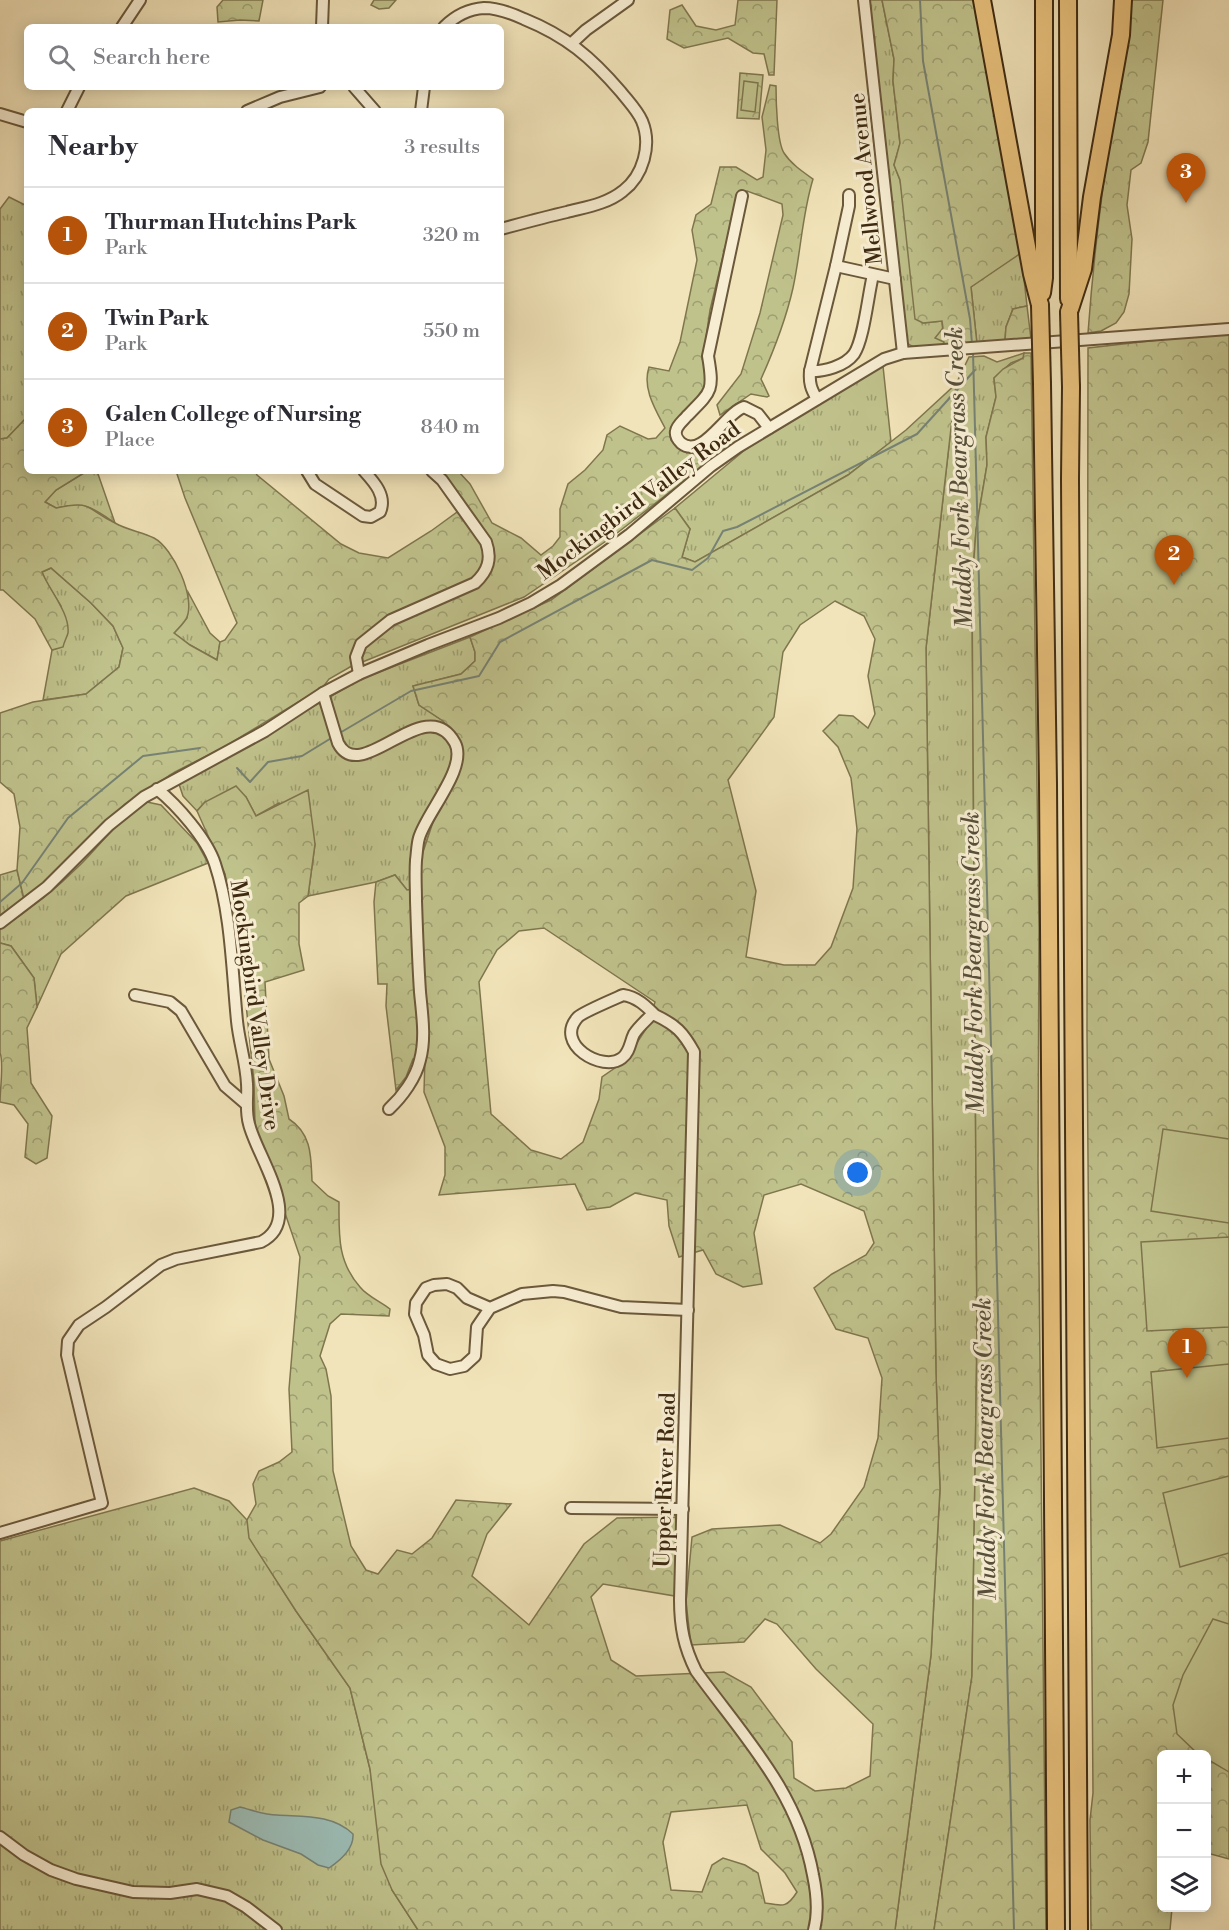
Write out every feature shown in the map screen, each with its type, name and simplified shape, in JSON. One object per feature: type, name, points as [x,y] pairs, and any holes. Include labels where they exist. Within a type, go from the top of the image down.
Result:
[{"type":"highway","points":[[982,0],[1030,264],[1040,305]]},
{"type":"highway","points":[[1044,0],[1044,278],[1040,305],[1048,796],[1056,1930]]},
{"type":"highway","points":[[1068,0],[1079,1930]]},
{"type":"highway","points":[[1068,312],[1083,269],[1092,197],[1121,35],[1123,0]]},
{"type":"street","points":[[124,24],[140,0]]},
{"type":"street","points":[[322,24],[323,0]]},
{"type":"street","points":[[572,43],[628,0]]},
{"type":"street","name":"Mellwood Avenue","points":[[864,0],[903,353]]},
{"type":"street","points":[[448,24],[456,17],[480,8],[510,13],[548,29],[572,43],[608,77],[639,116],[646,136],[643,163],[630,185],[610,199],[504,228]]},
{"type":"street","points":[[69,108],[78,90]]},
{"type":"street","points":[[254,108],[280,97],[308,90]]},
{"type":"street","points":[[357,90],[372,108]]},
{"type":"street","points":[[421,108],[424,90]]},
{"type":"street","points":[[0,114],[24,121]]},
{"type":"street","points":[[817,399],[810,389],[810,371],[836,266],[849,206],[849,195]]},
{"type":"street","points":[[742,196],[708,356],[712,376],[710,392],[679,425],[675,433],[676,438],[683,445],[689,447],[701,445],[736,410],[744,407],[758,414],[769,428]]},
{"type":"street","points":[[836,266],[896,279]]},
{"type":"street","points":[[810,371],[826,370],[848,360],[853,355],[861,334],[873,275]]},
{"type":"street","name":"Mockingbird Valley Road","points":[[0,922],[47,886],[126,810],[158,789],[265,731],[323,693],[359,674],[500,618],[531,603],[561,585],[629,535],[711,466],[769,428],[884,359],[903,353],[1229,329]]},
{"type":"street","points":[[309,474],[315,484],[363,516],[371,517],[380,512],[382,502],[377,486],[367,474]]},
{"type":"street","points":[[359,674],[356,657],[362,644],[391,620],[475,583],[482,577],[489,564],[489,549],[486,542],[435,474]]},
{"type":"street","points":[[323,693],[336,737],[342,750],[347,754],[364,754],[423,726],[445,730],[456,747],[453,774],[419,837],[416,864],[416,919],[423,1040],[420,1060],[409,1084],[398,1101],[389,1109]]},
{"type":"street","name":"Mockingbird Valley Drive","points":[[0,1533],[102,1503],[68,1364],[69,1341],[79,1325],[166,1262],[261,1242],[276,1230],[280,1213],[279,1201],[253,1138],[246,1104],[248,1085],[237,1024],[233,968],[220,881],[211,853],[201,836],[158,789]]},
{"type":"street","points":[[135,995],[170,1002],[181,1011],[225,1086],[246,1104]]},
{"type":"street","name":"Upper River Road","points":[[653,1013],[634,1034],[627,1053],[615,1062],[606,1062],[587,1055],[573,1043],[571,1035],[572,1025],[579,1015],[623,995],[630,996],[653,1013],[672,1023],[685,1035],[694,1052],[680,1621],[684,1645],[696,1671],[760,1756],[783,1790],[796,1816],[806,1841],[815,1888],[817,1908],[814,1930]]},
{"type":"street","points":[[490,1308],[467,1298],[451,1285],[434,1285],[422,1293],[416,1303],[414,1314],[424,1335],[428,1355],[436,1364],[450,1369],[464,1366],[475,1356],[477,1327],[490,1308],[522,1294],[543,1291],[564,1292],[624,1308],[688,1310]]},
{"type":"street","points":[[571,1508],[683,1509]]},
{"type":"street","points":[[0,1836],[24,1855],[51,1870],[82,1881],[133,1892],[161,1894],[197,1889],[227,1896],[276,1930]]},
{"type":"green space","points":[[223,0],[263,0],[259,21],[218,22],[217,7]]},
{"type":"green space","points":[[374,0],[396,0],[389,8],[379,9],[371,5]]},
{"type":"green space","points":[[738,0],[777,0],[774,75],[769,75],[764,54],[753,53],[728,38],[684,48],[667,39],[670,10],[682,5],[696,26],[716,30],[735,25]]},
{"type":"green space","points":[[869,0],[882,0],[894,59],[893,81],[900,144],[894,165],[900,180],[923,323],[942,321],[944,347],[919,349],[906,342]]},
{"type":"green space","points":[[882,0],[977,0],[1021,253],[971,287],[977,344],[944,347],[944,342],[935,338],[943,328],[942,321],[923,323],[915,319],[900,180],[894,165],[900,143],[893,81],[894,59]]},
{"type":"green space","points":[[1131,0],[1163,0],[1148,142],[1141,163],[1131,170],[1127,205],[1132,239],[1129,294],[1124,312],[1116,323],[1101,331],[1088,333],[1101,204],[1112,127],[1127,48]]},
{"type":"green space","points":[[740,73],[763,75],[759,119],[737,118]]},
{"type":"green space","points":[[744,81],[758,83],[755,112],[741,110]]},
{"type":"green space","points":[[770,85],[776,86],[778,131],[782,148],[794,164],[813,179],[806,206],[790,300],[771,357],[761,379],[769,396],[751,394],[720,415],[717,405],[741,374],[760,313],[783,215],[782,204],[747,191],[738,194],[710,310],[703,359],[709,379],[706,390],[675,423],[671,440],[691,454],[701,453],[725,434],[733,443],[612,537],[524,597],[350,667],[329,679],[323,687],[226,746],[175,772],[125,804],[49,880],[24,899],[17,870],[20,827],[14,794],[0,782],[0,713],[33,702],[86,694],[119,667],[123,648],[113,626],[51,568],[42,572],[68,625],[63,647],[52,650],[35,619],[3,590],[0,590],[0,439],[7,438],[24,420],[24,474],[82,474],[56,490],[45,502],[56,508],[77,505],[89,507],[120,525],[154,538],[169,552],[186,587],[189,610],[186,619],[174,633],[217,660],[220,642],[225,640],[237,623],[177,474],[256,474],[341,544],[359,553],[388,558],[464,507],[436,474],[461,474],[470,484],[492,523],[521,538],[541,555],[560,537],[560,509],[568,484],[585,470],[603,450],[607,435],[620,426],[648,439],[656,438],[665,428],[648,391],[647,375],[649,367],[669,371],[680,342],[697,260],[692,230],[696,215],[711,204],[720,167],[736,167],[757,180],[763,177],[766,150],[762,117]]},
{"type":"green space","points":[[9,197],[24,204],[24,420],[7,438],[0,439],[0,209]]},
{"type":"green space","points":[[1021,252],[1027,306],[1013,309],[1006,327],[1005,340],[977,344],[971,287]]},
{"type":"green space","points":[[1027,306],[1031,339],[1005,340],[1006,327],[1013,309]]},
{"type":"green space","points":[[1229,332],[1229,1859],[1211,1854],[1211,1750],[1157,1750],[1157,1912],[1172,1912],[1170,1930],[1091,1930],[1090,1820],[1093,1793],[1087,1031],[1088,348]]},
{"type":"green space","points":[[1024,353],[1024,358],[1011,363],[994,378],[996,397],[986,437],[987,465],[976,530],[972,586],[977,1337],[972,1676],[934,1930],[895,1930],[931,1655],[940,1489],[936,1374],[926,648],[956,384],[969,357],[984,356],[997,362]]},
{"type":"green space","points":[[1024,353],[1031,353],[1039,928],[1038,1172],[1046,1930],[934,1930],[972,1676],[977,1337],[972,586],[976,530],[987,465],[986,437],[996,397],[994,378],[1003,369],[1023,358]]},
{"type":"green space","points":[[883,366],[891,442],[848,475],[695,562],[682,557],[690,529],[675,508],[746,449]]},
{"type":"green space","points":[[956,384],[926,648],[936,1374],[940,1489],[931,1655],[895,1930],[418,1930],[392,1890],[381,1864],[370,1769],[350,1688],[249,1538],[247,1520],[256,1504],[253,1484],[259,1471],[279,1462],[292,1452],[289,1389],[300,1257],[255,1125],[254,1082],[242,965],[225,874],[197,811],[205,802],[236,786],[246,797],[256,816],[308,790],[315,844],[308,896],[299,903],[299,944],[304,970],[265,982],[269,1059],[284,1096],[289,1119],[302,1132],[309,1147],[312,1181],[328,1196],[339,1202],[341,1247],[347,1267],[363,1290],[390,1309],[389,1316],[341,1314],[330,1324],[320,1356],[326,1369],[331,1396],[333,1471],[351,1546],[366,1570],[378,1574],[397,1550],[412,1554],[432,1538],[456,1500],[511,1504],[487,1534],[472,1576],[529,1625],[584,1544],[617,1518],[675,1517],[679,1526],[675,1596],[603,1584],[591,1597],[611,1660],[636,1676],[724,1672],[751,1687],[792,1742],[794,1778],[815,1791],[846,1788],[870,1776],[873,1724],[816,1669],[777,1624],[765,1619],[744,1642],[691,1645],[686,1602],[692,1537],[712,1529],[780,1525],[820,1543],[831,1534],[864,1487],[878,1438],[882,1378],[868,1338],[836,1329],[814,1288],[832,1274],[866,1255],[874,1243],[864,1211],[801,1184],[764,1195],[754,1233],[762,1284],[743,1287],[716,1274],[703,1250],[679,1257],[669,1226],[667,1200],[635,1193],[610,1207],[587,1210],[575,1184],[439,1195],[445,1175],[445,1147],[424,1092],[425,1057],[413,1059],[406,1077],[396,1090],[386,1006],[387,984],[378,984],[374,902],[376,882],[395,875],[407,890],[421,888],[420,861],[433,822],[459,774],[461,743],[443,721],[419,705],[413,686],[461,674],[475,661],[475,652],[470,637],[551,600],[675,508],[690,529],[682,557],[695,562],[848,475],[906,430]],"holes":[[[835,601],[864,616],[875,639],[868,676],[875,714],[868,728],[853,716],[839,715],[823,731],[838,747],[851,778],[857,829],[853,888],[831,947],[815,965],[784,965],[746,957],[756,891],[728,780],[774,717],[783,652],[800,625]],[[544,928],[655,1002],[646,1029],[625,1061],[602,1077],[599,1099],[583,1142],[561,1159],[531,1150],[491,1114],[479,982],[497,950],[519,931]],[[747,1805],[761,1849],[785,1873],[797,1892],[784,1905],[765,1903],[758,1873],[745,1865],[723,1858],[712,1865],[702,1892],[671,1890],[663,1842],[671,1812]]]},
{"type":"green space","points":[[82,474],[98,474],[115,523],[88,507],[75,505],[56,508],[45,502],[56,490]]},
{"type":"green space","points":[[51,568],[113,626],[123,648],[119,667],[86,694],[43,700],[52,650],[63,646],[61,606],[42,572]]},
{"type":"green space","points":[[188,592],[210,633],[220,642],[217,660],[174,633],[187,618]]},
{"type":"green space","points":[[470,637],[475,652],[475,661],[461,674],[413,686],[419,705],[443,721],[461,743],[459,774],[433,822],[420,861],[421,888],[407,890],[395,875],[376,882],[308,896],[315,844],[279,803],[256,816],[246,797],[205,802],[197,811],[183,796],[179,784],[361,679]]},
{"type":"green space","points":[[147,802],[161,805],[197,843],[208,863],[126,896],[61,954],[37,1007],[34,978],[11,946],[0,943],[0,929],[61,883],[119,823]]},
{"type":"green space","points":[[17,870],[24,899],[0,916],[0,875]]},
{"type":"green space","points":[[0,943],[11,946],[34,978],[37,1007],[27,1028],[31,1083],[52,1116],[47,1158],[36,1164],[25,1157],[28,1124],[14,1105],[0,1102],[2,1069]]},
{"type":"green space","points":[[1163,1129],[1229,1139],[1229,1223],[1151,1211]]},
{"type":"green space","points":[[1229,1237],[1229,1327],[1147,1331],[1141,1242]]},
{"type":"green space","points":[[1229,1364],[1229,1438],[1157,1448],[1151,1372]]},
{"type":"green space","points":[[1229,1476],[1229,1553],[1180,1567],[1163,1493]]},
{"type":"green space","points":[[194,1488],[229,1501],[247,1520],[250,1538],[296,1611],[350,1688],[370,1769],[392,1890],[418,1930],[0,1930],[0,1541]]},
{"type":"green space","points":[[1213,1619],[1229,1624],[1229,1772],[1211,1761],[1211,1750],[1194,1750],[1177,1734],[1173,1705],[1183,1675]]},
{"type":"water","points":[[240,1807],[267,1814],[327,1820],[345,1828],[353,1834],[353,1839],[342,1858],[329,1868],[318,1865],[301,1854],[263,1840],[229,1822],[231,1810]]},
{"type":"waterway","name":"Muddy Fork Beargrass Creek","points":[[920,0],[923,61],[970,319],[972,344]]},
{"type":"waterway","name":"Muddy Fork Beargrass Creek","points":[[973,352],[1014,1930]]},
{"type":"waterway","points":[[338,734],[411,691],[479,676],[500,642],[652,560],[692,570],[708,558],[723,531],[737,527],[917,434],[975,370]]},
{"type":"waterway","points":[[237,768],[250,782],[268,762],[302,756],[333,737]]},
{"type":"waterway","points":[[0,902],[22,883],[68,818],[143,756],[200,748]]},
{"type":"place","name":"Galen College of Nursing","points":[[1186,203]]},
{"type":"place","name":"Twin Park","points":[[1174,585]]},
{"type":"place","name":"Thurman Hutchins Park","points":[[1187,1378]]}]
